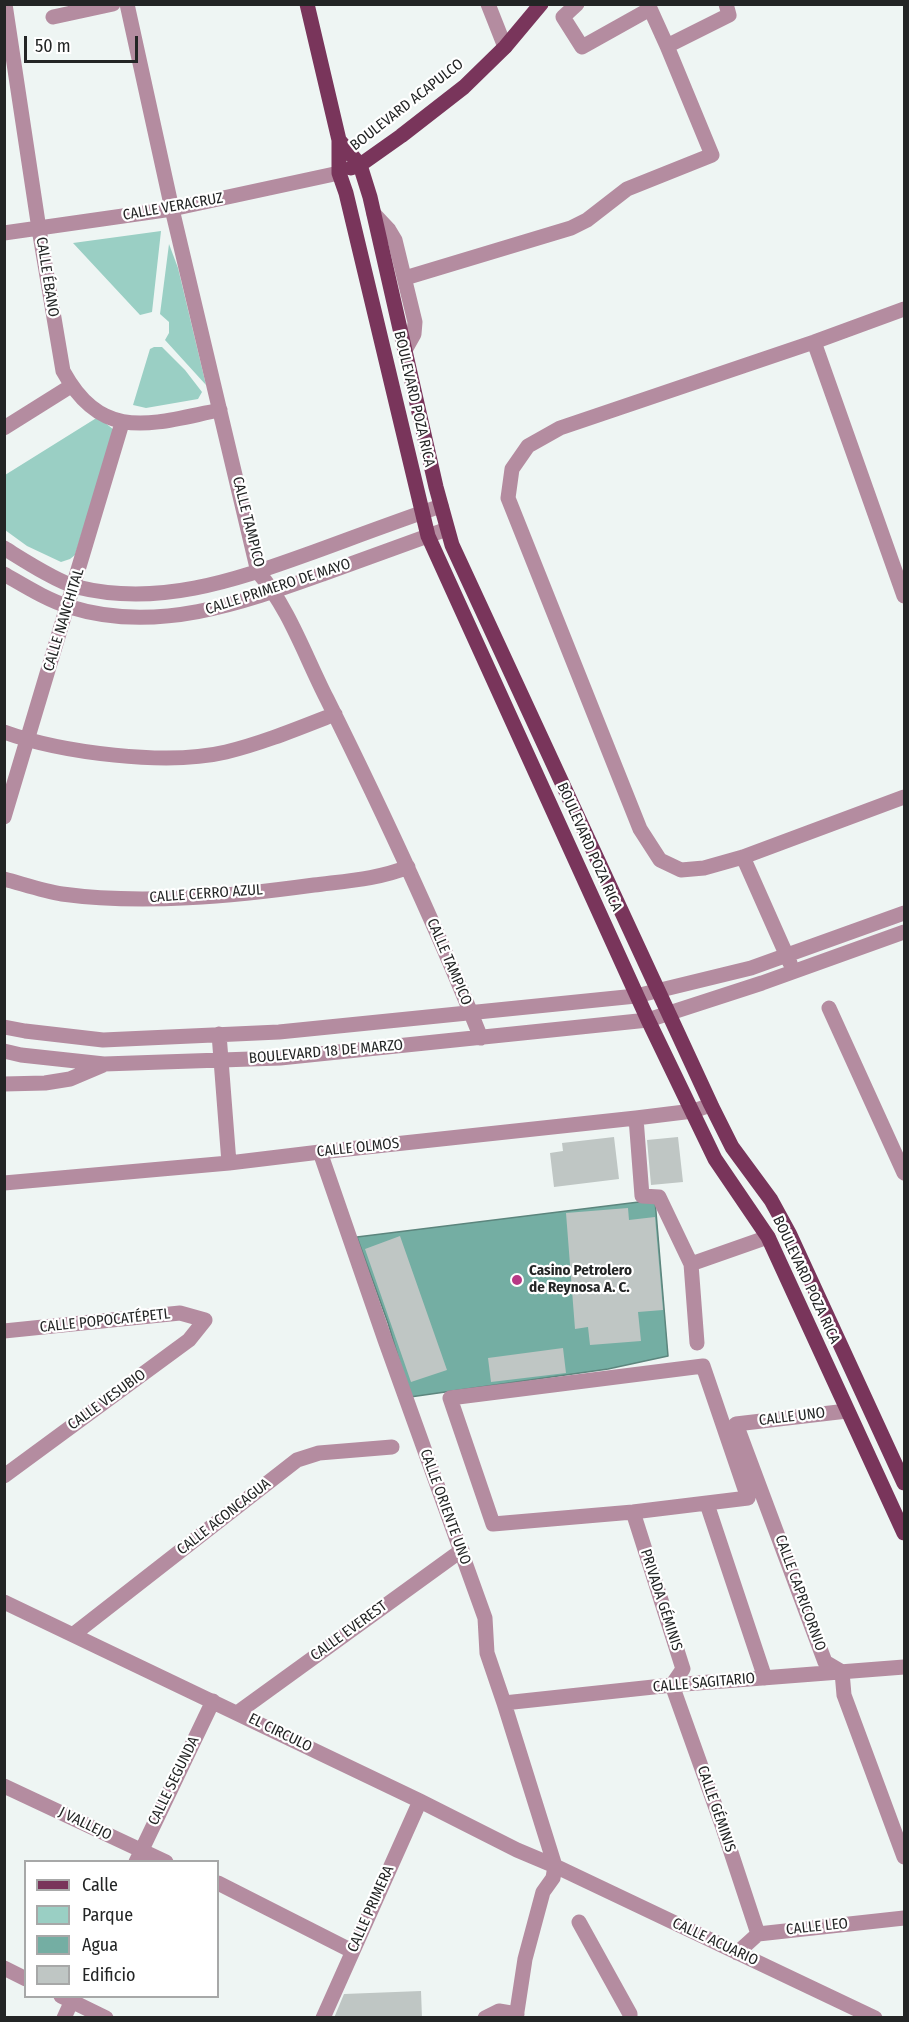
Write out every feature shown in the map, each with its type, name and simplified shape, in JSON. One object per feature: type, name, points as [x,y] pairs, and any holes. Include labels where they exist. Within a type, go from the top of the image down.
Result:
[{"type":"main road","name":"BOULEVARD POZA RICA","points":[[307,4],[339,140],[339,173],[346,193],[428,536],[636,996],[715,1159],[768,1237],[904,1533]]},
{"type":"main road","name":"BOULEVARD ACAPULCO","points":[[339,173],[360,165],[464,87],[505,47],[541,4]]},
{"type":"main road","name":"BOULEVARD POZA RICA","points":[[339,140],[360,165],[374,214],[452,545],[711,1105],[732,1147],[771,1200],[789,1233],[904,1483]]},
{"type":"main road","points":[[401,422],[421,418]]},
{"type":"street","name":"CALLE ÉBANO","points":[[5,4],[63,371],[71,386],[89,405],[122,423],[145,424],[220,410]]},
{"type":"street","points":[[53,17],[113,4]]},
{"type":"street","name":"CALLE TAMPICO","points":[[127,4],[172,209],[258,572],[275,591],[335,714],[408,867],[481,1038]]},
{"type":"street","points":[[488,4],[505,47]]},
{"type":"street","points":[[405,278],[571,228],[627,189],[712,155],[649,7],[582,47],[563,17],[577,4]]},
{"type":"street","points":[[667,46],[729,15],[726,4]]},
{"type":"street","name":"CALLE VERACRUZ","points":[[4,233],[172,209],[339,173]]},
{"type":"street","points":[[374,214],[395,240],[405,278],[415,322],[414,334],[405,350]]},
{"type":"street","points":[[904,309],[560,428],[528,446],[512,470],[507,498],[640,829],[660,860],[681,870],[704,868],[743,857],[904,797]]},
{"type":"street","points":[[814,342],[904,596]]},
{"type":"street","points":[[4,428],[71,386]]},
{"type":"street","name":"CALLE NANCHITAL","points":[[4,817],[69,607],[122,423]]},
{"type":"street","name":"CALLE PRIMERO DE MAYO","points":[[4,548],[26,562],[74,586],[116,593],[156,593],[195,589],[258,572],[441,506]]},
{"type":"street","name":"CALLE PRIMERO DE MAYO","points":[[4,574],[69,607],[114,615],[181,616],[215,609],[275,591],[447,529]]},
{"type":"street","points":[[4,732],[28,741],[108,754],[186,758],[225,752],[335,714]]},
{"type":"street","points":[[743,857],[794,971]]},
{"type":"street","name":"CALLE CERRO AZUL","points":[[4,879],[60,894],[110,899],[211,896],[292,888],[391,874],[408,867]]},
{"type":"street","name":"BOULEVARD 18 DE MARZO","points":[[4,1027],[103,1040],[219,1035],[279,1032],[636,996],[751,968],[904,914]]},
{"type":"street","name":"BOULEVARD 18 DE MARZO","points":[[4,1051],[104,1064],[280,1058],[648,1020],[904,932]]},
{"type":"street","points":[[829,1008],[904,1173]]},
{"type":"street","points":[[219,1035],[229,1163]]},
{"type":"street","points":[[4,1084],[45,1083],[70,1079],[104,1064]]},
{"type":"street","name":"CALLE OLMOS","points":[[4,1183],[229,1163],[636,1118],[693,1111],[711,1105]]},
{"type":"street","points":[[636,1118],[642,1196],[658,1197],[691,1264],[697,1343]]},
{"type":"street","name":"CALLE ORIENTE UNO","points":[[320,1152],[485,1618],[487,1653],[555,1866]]},
{"type":"street","points":[[691,1264],[768,1237]]},
{"type":"street","name":"CALLE POPOCATÉPETL","points":[[4,1330],[180,1313],[205,1320]]},
{"type":"street","name":"CALLE VESUBIO","points":[[4,1476],[189,1340],[205,1320]]},
{"type":"street","points":[[703,1366],[748,1498],[707,1504],[493,1524],[450,1398],[703,1366]]},
{"type":"street","name":"CALLE UNO","points":[[736,1424],[847,1411]]},
{"type":"street","name":"CALLE CAPRICORNIO","points":[[736,1424],[825,1662],[842,1672]]},
{"type":"street","name":"CALLE ACONCAGUA","points":[[74,1634],[297,1460],[319,1453],[392,1447]]},
{"type":"street","points":[[707,1504],[765,1678]]},
{"type":"street","name":"PRIVADA GÉMINIS","points":[[633,1512],[683,1669],[672,1685]]},
{"type":"street","name":"CALLE EVEREST","points":[[237,1713],[462,1550]]},
{"type":"street","name":"EL CIRCULO","points":[[5,1602],[420,1801],[516,1850],[555,1866]]},
{"type":"street","name":"CALLE SAGITARIO","points":[[504,1703],[672,1685],[904,1667]]},
{"type":"street","points":[[842,1672],[844,1695],[904,1857]]},
{"type":"street","name":"CALLE GÉMINIS","points":[[672,1685],[758,1934]]},
{"type":"street","name":"CALLE SEGUNDA","points":[[138,1856],[213,1701]]},
{"type":"street","name":"J VALLEJO","points":[[4,1786],[138,1856],[157,1860]]},
{"type":"street","name":"CALLE PRIMERA","points":[[323,2018],[420,1801]]},
{"type":"street","points":[[485,2018],[499,2011],[517,2016],[525,1959],[543,1892],[553,1878],[555,1866]]},
{"type":"street","name":"CALLE ACUARIO","points":[[555,1866],[875,2018]]},
{"type":"street","points":[[219,1884],[352,1951]]},
{"type":"street","name":"CALLE LEO","points":[[758,1934],[904,1918]]},
{"type":"street","points":[[579,1922],[634,2016]]},
{"type":"street","points":[[737,1953],[758,1934]]},
{"type":"street","points":[[4,1968],[24,1978]]},
{"type":"street","points":[[64,2018],[69,1998],[106,2018]]},
{"type":"green space","points":[[161,231],[152,312],[140,315],[73,243]]},
{"type":"green space","points":[[169,244],[178,268],[206,385],[165,340],[169,333],[169,322],[160,314]]},
{"type":"green space","points":[[162,347],[185,370],[202,392],[198,399],[146,408],[133,405],[150,349]]},
{"type":"green space","points":[[98,417],[114,430],[75,555],[61,562],[27,546],[5,530],[5,475]]},
{"type":"water","name":"Casino Petrolero de Reynosa A. C.","points":[[655,1200],[668,1356],[608,1369],[410,1397],[388,1323],[357,1237]]},
{"type":"building","points":[[614,1137],[619,1179],[554,1187],[550,1153],[563,1151],[562,1143]]},
{"type":"building","points":[[678,1137],[683,1182],[651,1185],[647,1140]]},
{"type":"building","points":[[628,1208],[629,1220],[655,1217],[663,1310],[638,1312],[641,1341],[590,1345],[588,1327],[575,1329],[566,1213]]},
{"type":"building","points":[[400,1236],[447,1370],[411,1382],[365,1249]]},
{"type":"building","points":[[563,1348],[566,1373],[491,1382],[488,1358]]},
{"type":"building","points":[[421,1991],[422,2018],[334,2018],[344,1994]]},
{"type":"place","name":"Casino Petrolero de Reynosa A. C.","points":[[517,1280]]}]
